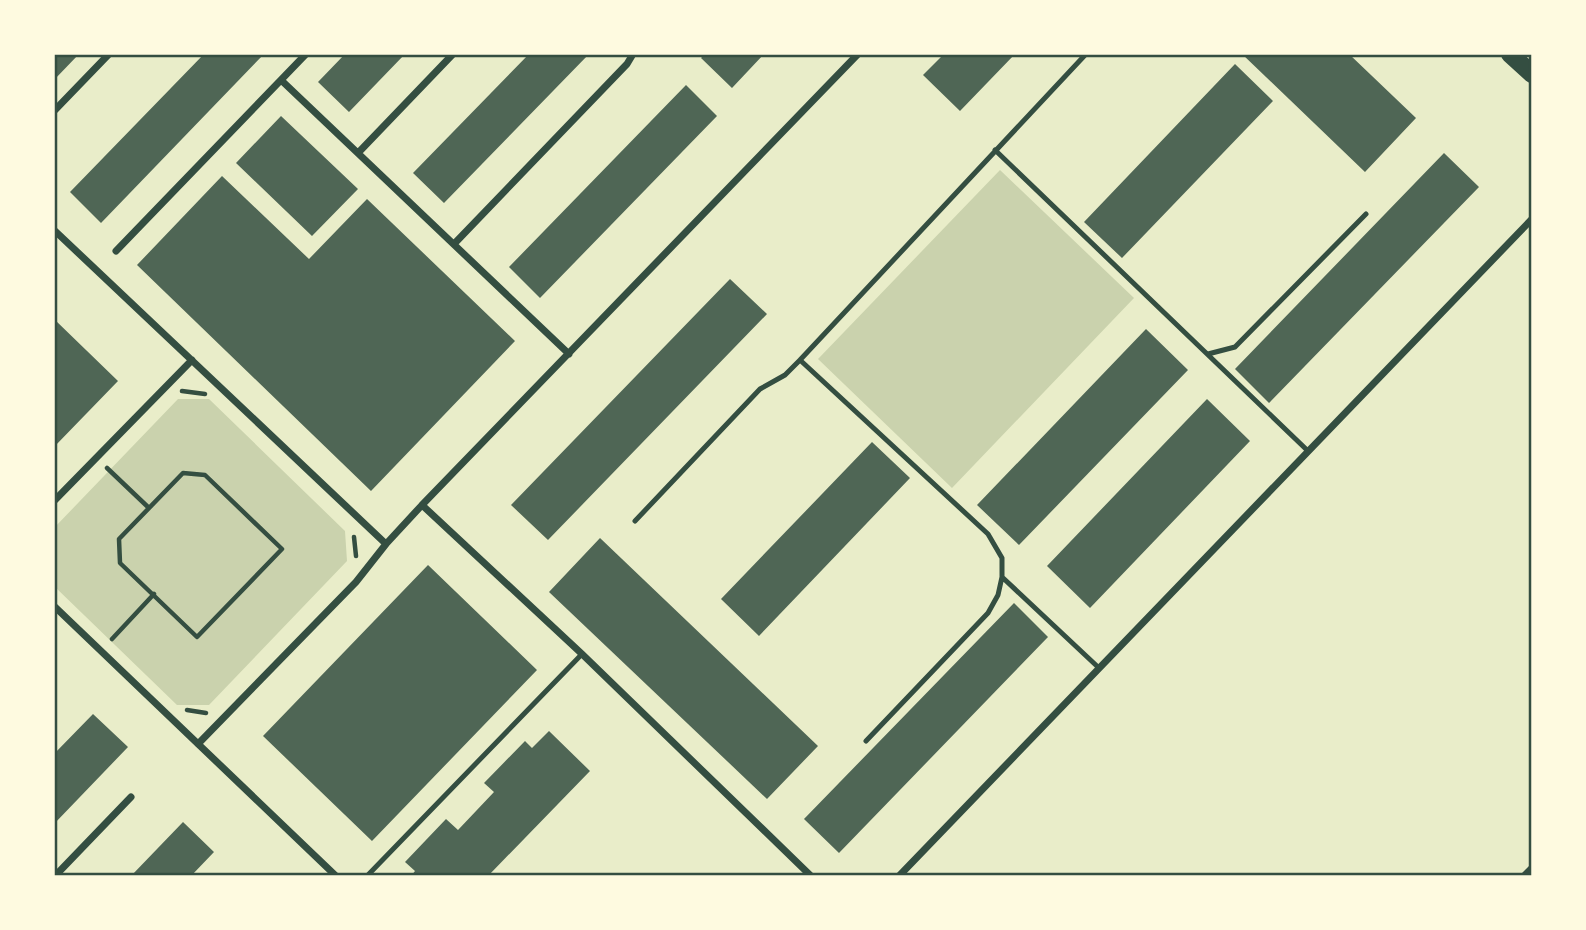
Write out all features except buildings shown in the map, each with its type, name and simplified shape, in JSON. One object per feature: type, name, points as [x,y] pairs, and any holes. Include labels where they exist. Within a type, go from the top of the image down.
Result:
[{"type":"main road","points":[[1510,54],[1532,74]]},
{"type":"street","points":[[54,111],[109,54]]},
{"type":"street","points":[[116,251],[306,54]]},
{"type":"street","points":[[358,153],[453,54]]},
{"type":"street","points":[[454,244],[627,64],[633,54]]},
{"type":"street","points":[[198,744],[356,582],[422,505],[858,54]]},
{"type":"street","points":[[281,80],[569,354]]},
{"type":"street","points":[[899,876],[1532,219]]},
{"type":"street","points":[[54,230],[386,544]]},
{"type":"street","points":[[54,501],[192,360]]},
{"type":"street","points":[[422,505],[582,654],[811,876]]},
{"type":"street","points":[[54,606],[336,876]]},
{"type":"street","points":[[55,874],[131,797]]},
{"type":"street","points":[[1524,876],[1532,868]]},
{"type":"lane","points":[[635,521],[760,389],[785,375],[800,360],[1086,54]]},
{"type":"lane","points":[[995,150],[1308,451]]},
{"type":"lane","points":[[1208,354],[1235,347],[1366,214]]},
{"type":"lane","points":[[800,360],[988,534],[1002,558],[998,595],[988,613],[866,741]]},
{"type":"lane","points":[[1002,577],[1099,668]]},
{"type":"lane","points":[[366,876],[582,654]]},
{"type":"path","points":[[180,391],[210,394]]},
{"type":"path","points":[[97,475],[115,457]]},
{"type":"path","points":[[106,466],[149,508]]},
{"type":"path","points":[[183,474],[205,475],[282,549],[197,637],[120,563],[119,539],[149,508],[183,474]]},
{"type":"path","points":[[353,535],[357,559]]},
{"type":"path","points":[[118,650],[109,641],[154,594]]},
{"type":"path","points":[[181,709],[208,713]]},
{"type":"green space","points":[[1000,170],[1134,298],[952,488],[818,359]]},
{"type":"green space","points":[[178,399],[209,399],[345,531],[347,561],[209,705],[177,705],[54,586],[54,528]]}]
